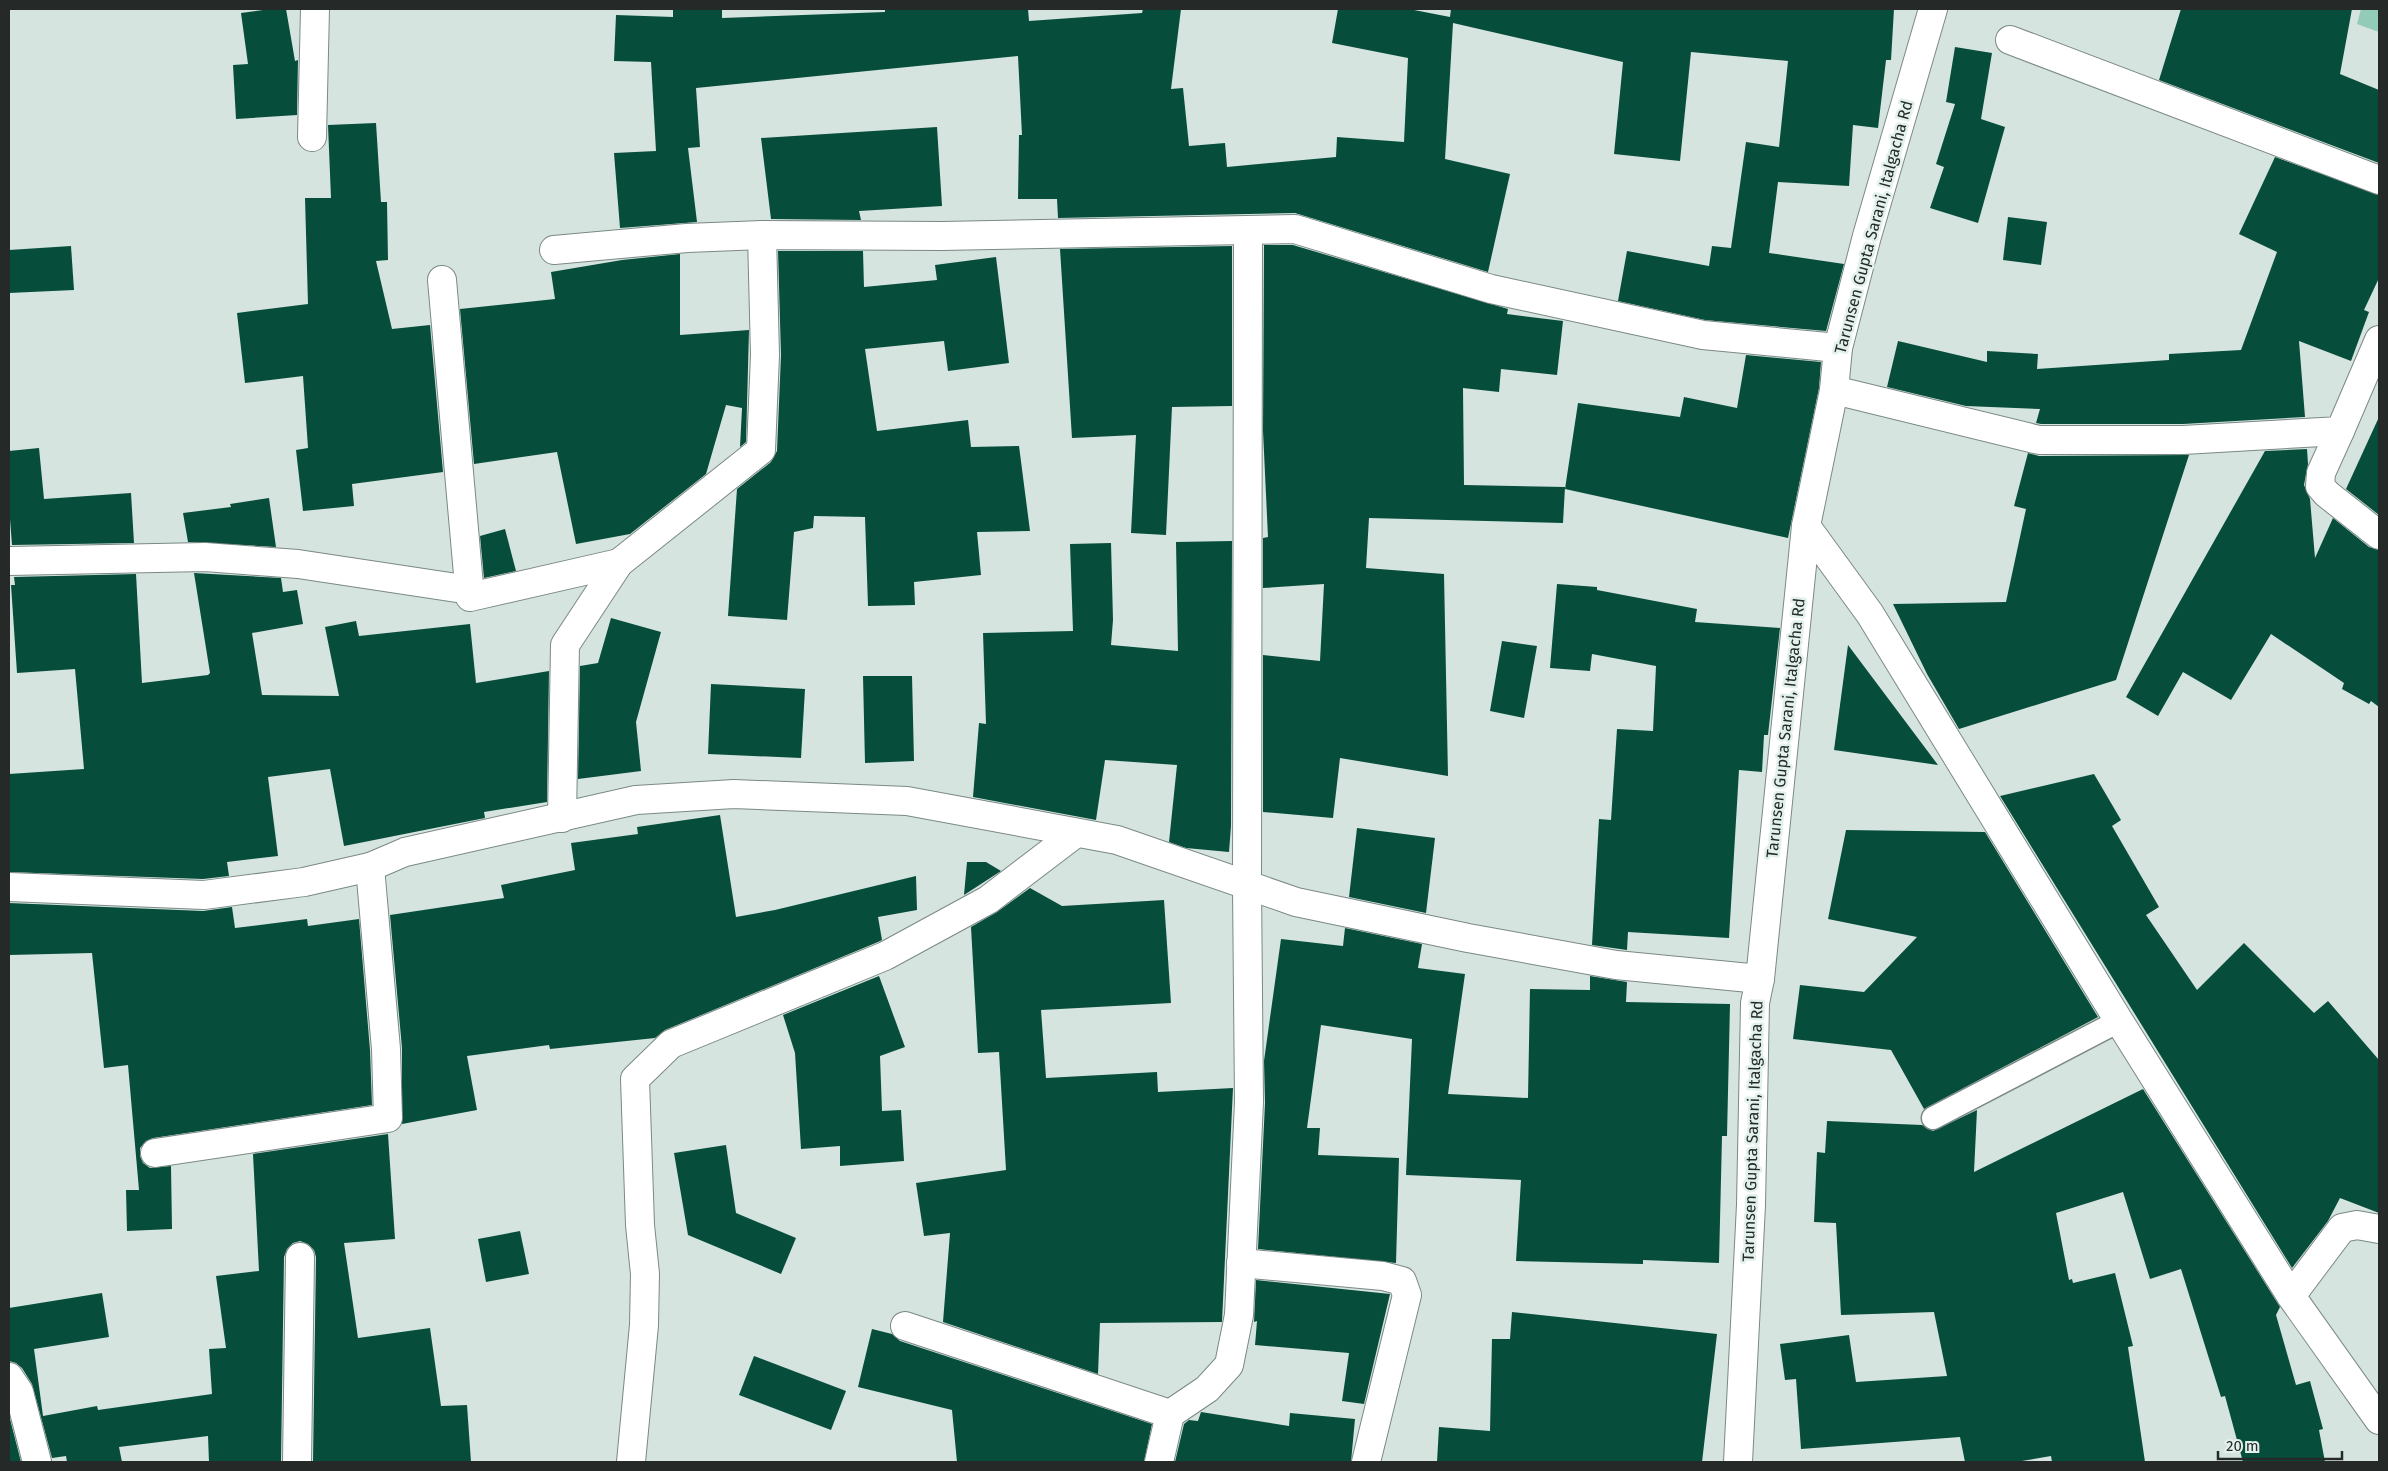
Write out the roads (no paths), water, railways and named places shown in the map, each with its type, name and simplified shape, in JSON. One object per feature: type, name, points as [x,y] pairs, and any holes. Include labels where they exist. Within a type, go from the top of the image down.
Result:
[{"type":"street","points":[[312,137],[315,9]]},
{"type":"street","name":"Tarunsen Gupta Sarani, Italgacha Rd","points":[[1738,1462],[1751,1205],[1755,1003],[1760,979],[1806,526],[1834,390],[1838,348],[1867,236],[1933,9]]},
{"type":"street","points":[[2010,40],[2379,180]]},
{"type":"street","points":[[554,250],[687,238],[942,236],[1295,229],[1491,289],[1703,335],[1838,348]]},
{"type":"street","points":[[1159,1462],[1170,1414],[1207,1389],[1229,1366],[1239,1315],[1249,1102],[1247,885],[1248,230]]},
{"type":"street","points":[[562,818],[565,645],[619,563],[761,450],[765,355],[762,236]]},
{"type":"street","points":[[442,280],[470,597],[619,563]]},
{"type":"street","points":[[2378,345],[2320,472],[2320,486],[2327,494],[2379,535]]},
{"type":"street","points":[[1834,390],[2039,440],[2183,440],[2340,431]]},
{"type":"street","points":[[1806,526],[1870,614],[2119,1021],[2291,1296],[2379,1420]]},
{"type":"street","points":[[9,561],[205,557],[298,564],[470,590]]},
{"type":"street","points":[[9,887],[204,895],[304,882],[370,867],[405,852],[636,800],[734,794],[907,800],[1117,840],[1296,902],[1616,965],[1760,979]]},
{"type":"street","points":[[631,1462],[644,1326],[645,1274],[640,1225],[635,1078],[671,1044],[885,956],[988,900],[1076,833]]},
{"type":"street","points":[[155,1153],[388,1118],[386,1049],[370,867]]},
{"type":"street","points":[[2291,1296],[2342,1228],[2357,1225],[2379,1229]]},
{"type":"street","points":[[298,1462],[300,1257]]},
{"type":"street","points":[[1241,1263],[1383,1276],[1402,1280],[1407,1295],[1366,1462]]},
{"type":"street","points":[[905,1326],[1170,1414]]},
{"type":"street","points":[[9,1377],[19,1392],[37,1462]]},
{"type":"lane","points":[[1933,1118],[2119,1021]]}]
